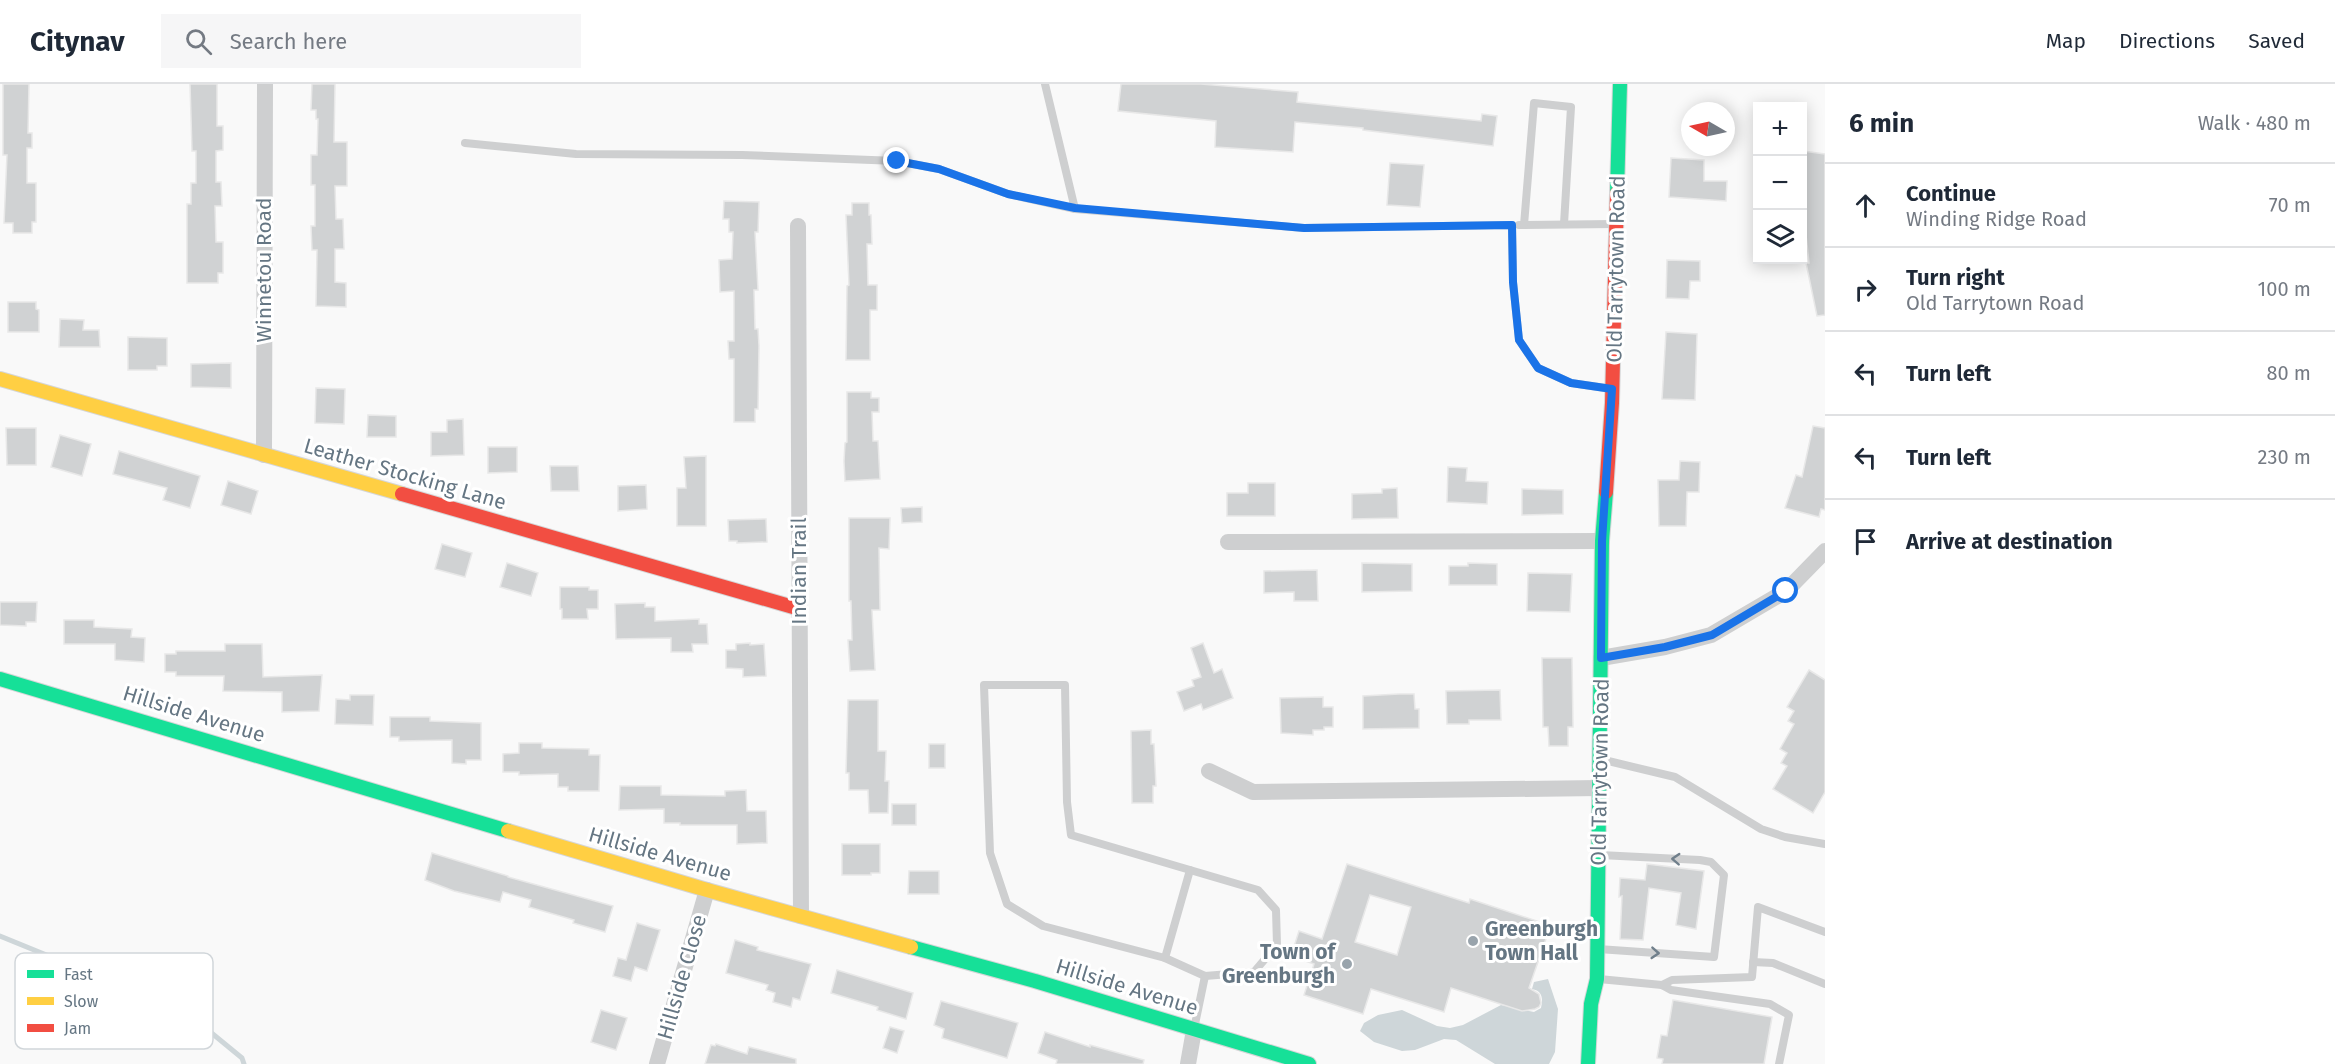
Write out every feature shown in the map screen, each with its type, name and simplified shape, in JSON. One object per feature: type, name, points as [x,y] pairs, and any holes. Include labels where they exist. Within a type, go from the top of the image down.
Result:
[{"type":"street","name":"Winnetou Road","points":[[264,455],[265,84]]},
{"type":"street","name":"Old Tarrytown Road","points":[[1588,1064],[1591,1005],[1597,979],[1602,541],[1612,389],[1620,84]]},
{"type":"street","name":"Indian Trail","points":[[798,226],[801,916]]},
{"type":"street","name":"Leather Stocking Lane","points":[[0,379],[800,609]]},
{"type":"street","points":[[1228,542],[1602,541]]},
{"type":"street","points":[[1601,658],[1665,647],[1712,635],[1786,591],[1825,551]]},
{"type":"street","name":"Hillside Avenue","points":[[0,679],[707,890],[1035,981],[1309,1064]]},
{"type":"street","points":[[1209,771],[1253,792],[1600,788]]},
{"type":"street","name":"Hillside Close","points":[[657,1064],[707,890]]},
{"type":"street","points":[[1188,1064],[1194,1030]]},
{"type":"lane","points":[[1045,84],[1075,208]]},
{"type":"lane","points":[[1524,225],[1534,103],[1571,107],[1564,224]]},
{"type":"lane","points":[[465,143],[576,154],[742,155],[897,161],[939,169],[1008,194],[1075,208],[1304,228],[1616,224]]},
{"type":"lane","points":[[1512,225],[1513,282],[1519,340],[1538,368],[1571,383],[1612,389]]},
{"type":"lane","points":[[984,685],[1065,685],[1067,802],[1071,835],[1258,890],[1276,910],[1277,945],[1254,972],[1205,976],[1165,958],[1043,926],[1007,904],[990,853],[984,685]]},
{"type":"lane","points":[[1600,759],[1675,777],[1761,829],[1785,837],[1825,844]]},
{"type":"lane","points":[[1597,949],[1714,957],[1724,875],[1711,862],[1700,860],[1598,855]]},
{"type":"lane","points":[[1165,958],[1190,870]]},
{"type":"lane","points":[[1662,986],[1672,980],[1752,978],[1758,907],[1825,932]]},
{"type":"lane","points":[[1754,962],[1773,963],[1825,984]]},
{"type":"lane","points":[[1194,1030],[1205,976]]},
{"type":"lane","points":[[1597,979],[1662,986],[1671,990],[1770,1004],[1789,1015],[1779,1064]]},
{"type":"shaded area","points":[[1548,979],[1558,1009],[1555,1052],[1549,1064],[1495,1064],[1456,1040],[1444,1039],[1415,1050],[1402,1051],[1374,1042],[1360,1031],[1364,1023],[1378,1015],[1402,1010],[1437,1026],[1450,1028],[1463,1025],[1501,1005],[1534,1012],[1541,1008],[1542,1002],[1540,994],[1532,989],[1534,982]]},
{"type":"building","points":[[3,84],[29,84],[28,133],[32,133],[32,148],[27,148],[27,183],[36,183],[36,222],[32,222],[32,233],[13,233],[13,223],[4,223],[7,155],[3,155]]},
{"type":"building","points":[[190,84],[217,84],[217,126],[223,126],[223,150],[216,151],[216,182],[221,182],[222,206],[215,206],[216,242],[223,242],[223,273],[218,273],[218,283],[187,283],[187,204],[191,204],[191,183],[196,183],[196,151],[192,151]]},
{"type":"building","points":[[312,84],[335,84],[334,142],[347,142],[347,186],[335,186],[336,219],[343,219],[344,249],[335,249],[335,282],[346,283],[346,307],[316,306],[317,250],[312,250],[311,226],[315,226],[315,185],[311,185],[311,155],[317,155],[318,119],[316,119],[316,110],[311,110]]},
{"type":"building","points":[[1121,84],[1201,84],[1298,92],[1297,102],[1481,121],[1482,114],[1497,116],[1493,146],[1363,130],[1363,128],[1295,122],[1293,152],[1215,147],[1216,121],[1118,111]]},
{"type":"building","points":[[1807,152],[1825,154],[1825,315],[1817,316],[1806,264],[1809,263]]},
{"type":"building","points":[[1671,158],[1704,160],[1704,181],[1727,181],[1726,201],[1669,197]]},
{"type":"building","points":[[1390,163],[1424,165],[1420,207],[1387,205]]},
{"type":"building","points":[[724,201],[759,202],[758,232],[755,232],[758,290],[754,290],[755,329],[758,329],[759,346],[758,409],[755,409],[755,422],[734,422],[734,359],[729,359],[728,341],[734,341],[734,291],[720,292],[719,260],[732,259],[733,232],[729,232],[729,219],[723,219]]},
{"type":"building","points":[[852,203],[869,203],[869,215],[871,215],[872,244],[867,244],[868,285],[877,285],[877,310],[870,310],[870,360],[846,360],[847,286],[849,285],[846,215],[852,215]]},
{"type":"building","points":[[1667,260],[1700,261],[1700,281],[1690,281],[1689,299],[1666,298]]},
{"type":"building","points":[[8,302],[36,302],[36,309],[39,310],[39,332],[8,332]]},
{"type":"building","points":[[60,319],[84,320],[83,330],[99,330],[100,347],[59,347]]},
{"type":"building","points":[[1666,332],[1697,334],[1695,400],[1662,399]]},
{"type":"building","points":[[128,337],[167,338],[167,366],[157,366],[157,370],[128,370]]},
{"type":"building","points":[[231,363],[231,388],[191,387],[191,364]]},
{"type":"building","points":[[316,388],[345,389],[344,424],[315,423]]},
{"type":"building","points":[[847,392],[871,392],[871,398],[879,398],[879,412],[872,412],[873,441],[878,441],[880,479],[845,481]]},
{"type":"building","points":[[368,415],[396,416],[396,437],[367,437]]},
{"type":"building","points":[[463,419],[464,455],[431,456],[431,432],[447,432],[447,420]]},
{"type":"building","points":[[1813,426],[1825,428],[1825,510],[1821,509],[1819,517],[1785,508],[1796,475],[1802,477]]},
{"type":"building","points":[[6,428],[36,428],[36,465],[7,465]]},
{"type":"building","points":[[60,435],[91,444],[82,476],[51,467]]},
{"type":"building","points":[[488,447],[517,447],[517,472],[488,473]]},
{"type":"building","points":[[119,451],[200,476],[190,508],[163,500],[167,488],[113,474]]},
{"type":"building","points":[[706,456],[706,526],[677,526],[677,488],[686,488],[684,457]]},
{"type":"building","points":[[1680,461],[1700,462],[1699,492],[1687,492],[1686,526],[1659,526],[1658,480],[1679,480]]},
{"type":"building","points":[[550,466],[578,466],[579,491],[551,491]]},
{"type":"building","points":[[1448,467],[1467,468],[1466,481],[1488,482],[1487,504],[1447,502]]},
{"type":"building","points":[[228,481],[258,491],[251,514],[221,505]]},
{"type":"building","points":[[1248,483],[1275,483],[1275,516],[1227,516],[1227,493],[1248,493]]},
{"type":"building","points":[[646,485],[647,509],[618,511],[618,486]]},
{"type":"building","points":[[1397,488],[1398,518],[1352,519],[1352,494],[1382,493],[1382,489]]},
{"type":"building","points":[[1522,489],[1563,490],[1563,514],[1522,515]]},
{"type":"building","points":[[922,507],[922,522],[902,523],[901,508]]},
{"type":"building","points":[[849,518],[890,518],[889,549],[879,548],[880,610],[872,610],[875,670],[850,671],[848,640],[852,640],[851,601],[849,601]]},
{"type":"building","points":[[766,519],[767,542],[729,541],[728,520]]},
{"type":"building","points":[[442,544],[472,553],[465,577],[435,569]]},
{"type":"building","points":[[507,563],[538,573],[531,596],[500,587]]},
{"type":"building","points":[[1362,563],[1412,564],[1412,591],[1362,592]]},
{"type":"building","points":[[1468,563],[1497,564],[1497,585],[1449,585],[1449,566],[1468,566]]},
{"type":"building","points":[[1317,570],[1318,601],[1294,601],[1294,592],[1264,593],[1264,571]]},
{"type":"building","points":[[1528,573],[1572,574],[1570,612],[1527,611]]},
{"type":"building","points":[[560,587],[589,587],[589,590],[598,590],[598,609],[587,609],[588,619],[562,619]]},
{"type":"building","points":[[0,602],[37,602],[36,622],[26,622],[26,626],[0,625]]},
{"type":"building","points":[[645,603],[645,607],[655,607],[655,621],[699,619],[699,624],[707,624],[708,644],[692,644],[693,652],[671,652],[671,638],[616,639],[615,604]]},
{"type":"building","points":[[64,620],[94,620],[94,627],[132,629],[131,637],[145,638],[144,662],[115,660],[115,644],[64,644]]},
{"type":"building","points":[[750,643],[750,645],[764,644],[766,676],[743,677],[743,669],[726,668],[726,650],[736,650],[736,644]]},
{"type":"building","points":[[1203,643],[1214,673],[1222,669],[1233,698],[1203,710],[1201,704],[1184,711],[1177,692],[1194,686],[1192,680],[1201,677],[1191,648]]},
{"type":"building","points":[[225,644],[262,644],[263,677],[322,675],[319,711],[282,712],[282,692],[223,691],[224,676],[176,676],[176,672],[165,672],[165,654],[176,654],[176,651],[225,651]]},
{"type":"building","points":[[1542,658],[1572,658],[1573,727],[1568,727],[1568,746],[1549,746],[1548,727],[1543,727]]},
{"type":"building","points":[[1809,670],[1825,680],[1825,792],[1813,813],[1773,789],[1787,766],[1781,763],[1787,753],[1780,749],[1794,724],[1788,721],[1794,711],[1787,707]]},
{"type":"building","points":[[1500,690],[1501,720],[1469,720],[1469,724],[1447,724],[1446,691]]},
{"type":"building","points":[[1414,694],[1415,709],[1419,709],[1419,728],[1363,729],[1363,696]]},
{"type":"building","points":[[350,695],[374,695],[373,725],[335,724],[336,699],[350,700]]},
{"type":"building","points":[[1323,697],[1323,707],[1333,707],[1333,727],[1313,730],[1313,735],[1281,733],[1280,698]]},
{"type":"building","points":[[848,700],[878,700],[878,751],[886,751],[885,781],[889,781],[888,813],[869,813],[868,790],[849,790],[849,773],[846,773]]},
{"type":"building","points":[[390,717],[430,717],[430,721],[481,723],[481,760],[466,760],[466,764],[452,763],[452,740],[399,741],[399,737],[390,737]]},
{"type":"building","points":[[1151,730],[1156,786],[1153,786],[1153,803],[1132,803],[1131,731]]},
{"type":"building","points":[[519,743],[542,743],[542,748],[589,749],[589,755],[600,755],[599,791],[568,791],[568,787],[558,787],[558,774],[519,775],[519,772],[503,772],[503,754],[519,753]]},
{"type":"building","points":[[929,744],[945,744],[945,768],[929,768]]},
{"type":"building","points":[[620,786],[661,786],[661,795],[725,796],[725,791],[746,790],[747,811],[766,811],[767,843],[737,844],[737,825],[664,823],[664,809],[619,810]]},
{"type":"building","points":[[892,804],[916,804],[916,825],[892,825]]},
{"type":"building","points":[[842,844],[880,844],[880,873],[842,875]]},
{"type":"building","points":[[432,853],[613,906],[605,932],[529,907],[531,900],[503,892],[500,902],[454,891],[425,880]]},
{"type":"building","name":"Greenburgh Town Hall","points":[[1347,864],[1469,903],[1470,899],[1550,927],[1529,988],[1539,994],[1541,1003],[1535,1009],[1522,1011],[1451,988],[1444,1012],[1371,989],[1363,1014],[1304,995],[1314,964],[1291,956],[1299,931],[1322,939]],"holes":[[[1370,895],[1411,907],[1397,955],[1355,942]]]},
{"type":"building","points":[[1647,864],[1704,871],[1696,929],[1676,925],[1681,893],[1649,888],[1643,940],[1620,939],[1622,896],[1619,897],[1620,878],[1645,880]]},
{"type":"building","points":[[909,871],[939,871],[939,894],[908,894]]},
{"type":"building","points":[[637,923],[660,930],[647,971],[635,967],[631,981],[613,976],[618,958],[626,960]]},
{"type":"building","points":[[735,940],[758,947],[757,950],[811,964],[800,1000],[793,998],[791,1007],[773,1002],[775,993],[766,990],[768,985],[726,973]]},
{"type":"building","points":[[837,970],[913,993],[906,1019],[877,1010],[878,1007],[831,993]]},
{"type":"building","points":[[1673,1000],[1772,1017],[1764,1064],[1662,1064],[1663,1059],[1657,1058],[1661,1035],[1667,1036]]},
{"type":"building","points":[[941,1001],[1018,1023],[1007,1058],[942,1038],[944,1029],[934,1025]]},
{"type":"building","points":[[601,1010],[627,1018],[616,1050],[591,1042]]},
{"type":"building","points":[[890,1027],[904,1031],[897,1053],[883,1048]]},
{"type":"building","points":[[1045,1032],[1090,1047],[1090,1045],[1144,1060],[1143,1064],[1056,1064],[1057,1060],[1038,1053]]},
{"type":"building","points":[[716,1044],[747,1054],[749,1047],[796,1059],[796,1064],[705,1064],[711,1045]]},
{"type":"waterway","points":[[0,936],[42,953]]},
{"type":"waterway","points":[[213,1034],[242,1058],[244,1064]]},
{"type":"traffic: fast","points":[[1617,193],[1620,84]]},
{"type":"traffic: fast","points":[[1588,1064],[1591,1004],[1597,979],[1602,541],[1606,492]]},
{"type":"traffic: fast","points":[[0,679],[508,831]]},
{"type":"traffic: fast","points":[[911,947],[1035,981],[1309,1064]]},
{"type":"traffic: slow","points":[[0,379],[402,494]]},
{"type":"traffic: slow","points":[[508,831],[911,947]]},
{"type":"traffic: jam","points":[[1606,492],[1612,403],[1617,193]]},
{"type":"traffic: jam","points":[[402,494],[800,609]]},
{"type":"place","name":"Greenburgh Town Hall","points":[[1473,941]]},
{"type":"place","name":"Town of Greenburgh","points":[[1347,964]]},
{"type":"route","points":[[897,161],[939,169],[1008,194],[1075,208],[1304,228],[1512,225],[1513,282],[1519,340],[1538,368],[1571,383],[1612,389],[1602,541],[1601,658],[1665,647],[1712,635],[1786,591]]}]
